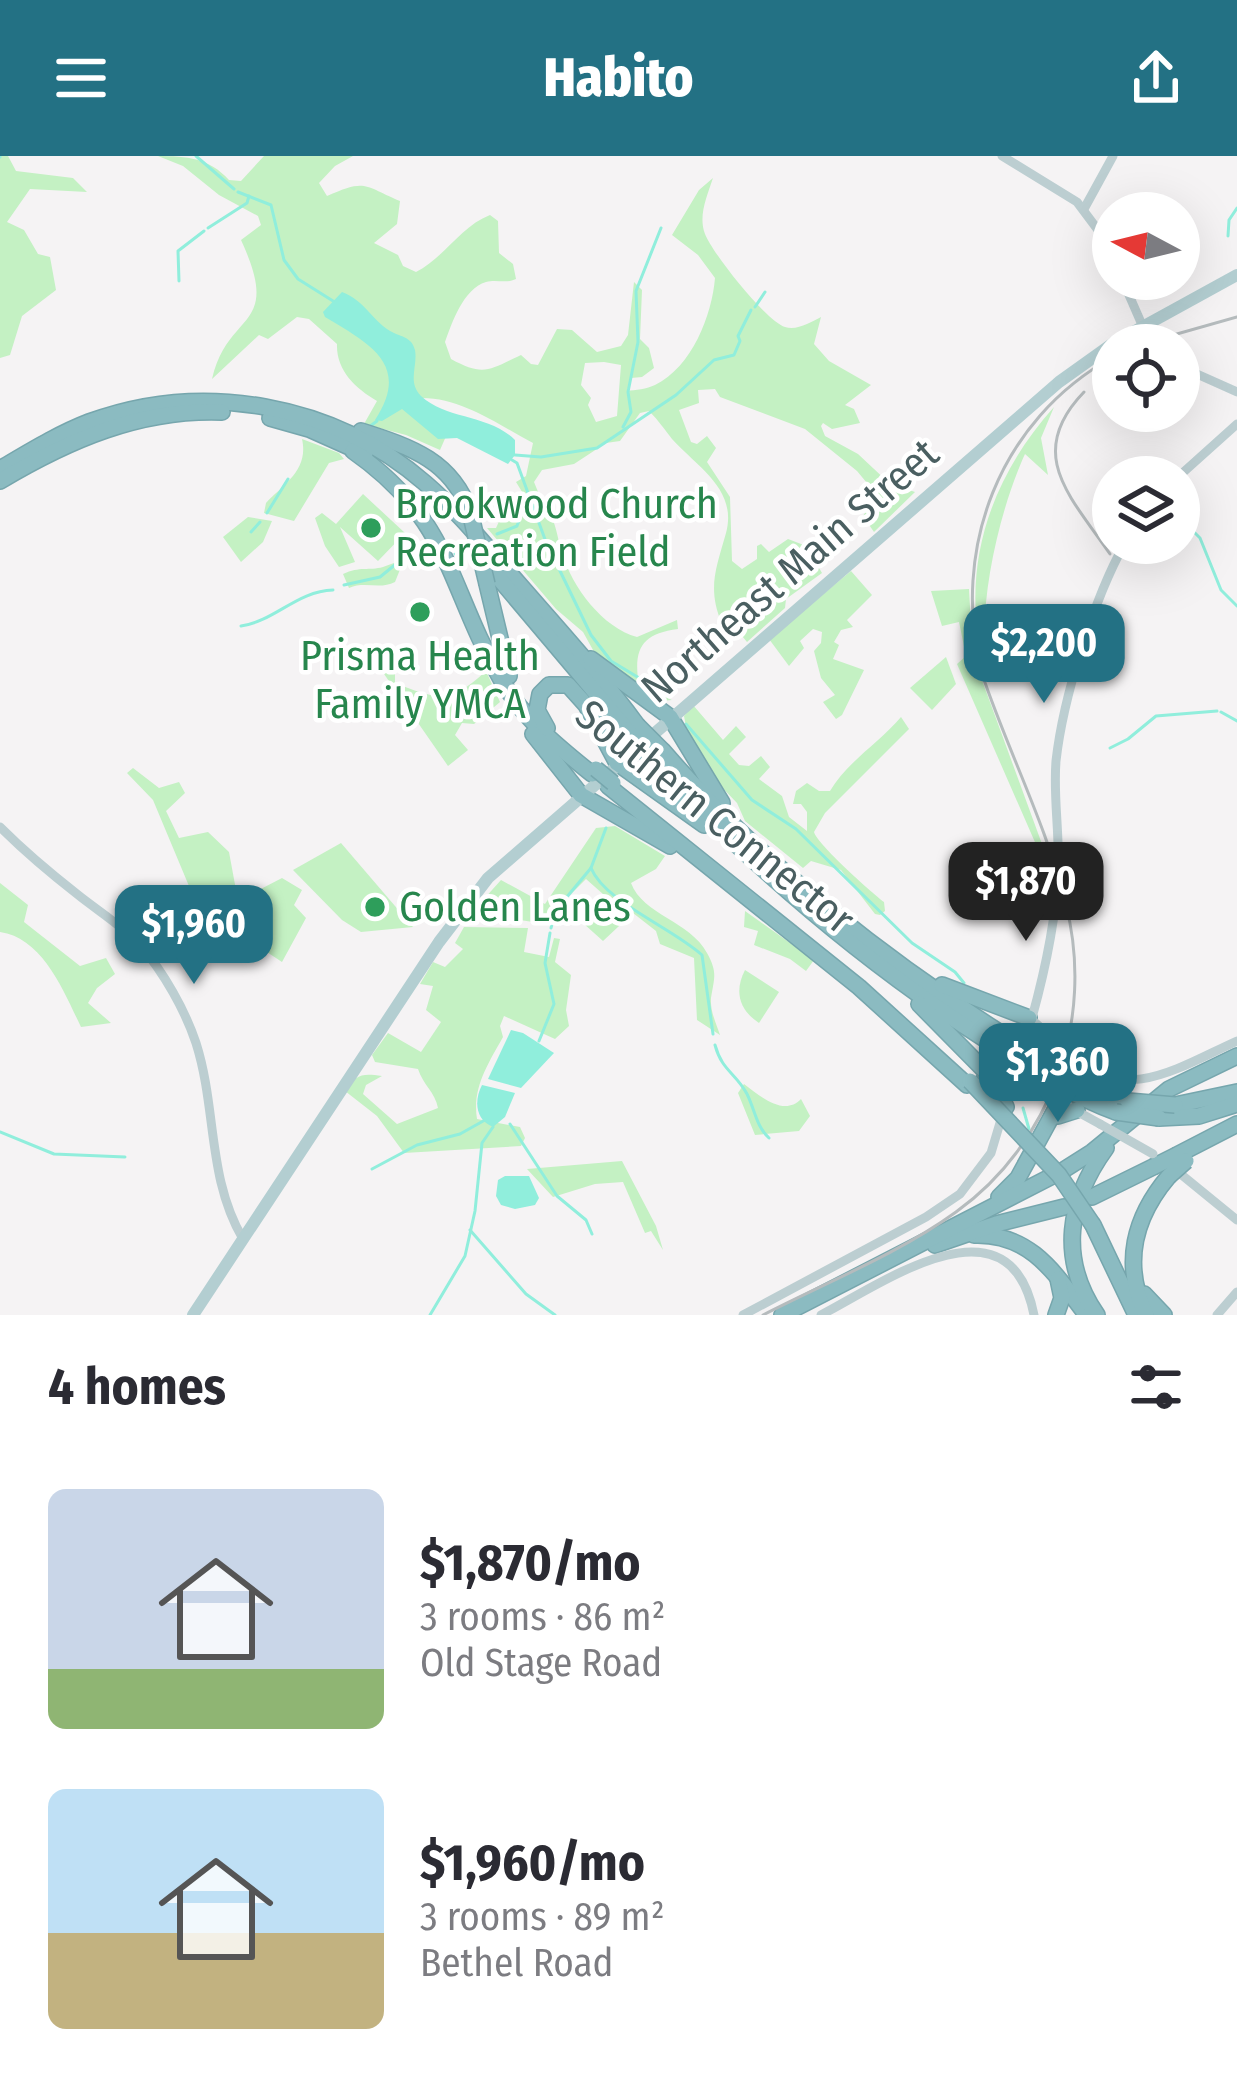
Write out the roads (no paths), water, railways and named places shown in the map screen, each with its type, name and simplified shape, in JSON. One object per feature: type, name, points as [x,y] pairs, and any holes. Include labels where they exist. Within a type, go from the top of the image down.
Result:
[{"type":"highway","points":[[0,469],[73,429],[136,409],[195,402],[274,409],[337,428],[410,470],[453,509],[574,648],[632,728]]},
{"type":"highway","name":"Southern Connector","points":[[274,409],[327,420],[422,453],[455,482],[471,516],[506,668],[525,704],[594,772]]},
{"type":"highway","points":[[0,482],[92,433],[186,412],[259,416],[340,443],[395,472],[436,507],[732,843]]},
{"type":"highway","name":"Southern Connector","points":[[340,443],[392,480],[429,525],[501,680],[534,725],[861,980],[968,1083],[1050,1173],[1090,1227],[1132,1315]]},
{"type":"highway","points":[[574,648],[670,718],[732,820]]},
{"type":"highway","points":[[501,680],[532,733],[581,795],[713,870]]},
{"type":"highway","points":[[550,732],[538,715],[538,697],[549,685],[568,685],[586,705],[617,764],[732,843],[877,964],[1074,1094],[1160,1118],[1199,1115],[1237,1104]]},
{"type":"highway","points":[[658,756],[801,884],[903,967],[1125,1111],[1237,1092]]},
{"type":"highway","name":"Southern Connector","points":[[610,784],[860,987],[968,1083]]},
{"type":"highway","points":[[877,964],[993,1079],[1006,1107]]},
{"type":"highway","points":[[903,967],[1035,1020]]},
{"type":"highway","points":[[782,1315],[1082,1158],[1125,1111],[1237,1056]]},
{"type":"highway","points":[[993,1079],[1014,1080]]},
{"type":"highway","points":[[1065,1108],[1047,1141],[1049,1150],[1061,1161],[1082,1158]]},
{"type":"highway","points":[[978,1214],[1018,1178],[1065,1108]]},
{"type":"highway","points":[[1097,1315],[1074,1262],[1074,1208],[1089,1171],[1125,1111]]},
{"type":"highway","points":[[798,1315],[946,1241],[1092,1197],[1153,1161],[1181,1158],[1237,1127]]},
{"type":"highway","points":[[1146,1315],[1132,1261],[1135,1236],[1148,1204],[1181,1158]]},
{"type":"highway","points":[[1148,1204],[1139,1230],[1136,1270],[1144,1294],[1164,1315]]},
{"type":"highway","points":[[946,1241],[972,1235],[1004,1237],[1032,1250],[1087,1315]]},
{"type":"highway","points":[[1054,1271],[1062,1294],[1056,1315]]},
{"type":"main road","name":"Northeast Main Street","points":[[1148,324],[1237,275]]},
{"type":"main road","name":"Northeast Main Street","points":[[194,1315],[473,894],[581,795],[1092,358]]},
{"type":"street","points":[[1003,156],[1084,209],[1092,220]]},
{"type":"street","points":[[1084,209],[1114,156]]},
{"type":"street","points":[[1200,375],[1237,392]]},
{"type":"street","points":[[1200,457],[1237,424]]},
{"type":"street","points":[[743,1315],[952,1201],[986,1162],[1035,1020],[1058,881],[1055,780],[1060,737],[1100,595],[1115,564]]},
{"type":"street","points":[[0,826],[43,868],[137,942],[177,1002],[205,1076],[224,1197],[243,1239]]},
{"type":"street","points":[[1035,1020],[1084,1068],[1107,1080],[1128,1083],[1154,1078],[1237,1041]]},
{"type":"street","points":[[1014,1080],[1100,1124],[1237,1220]]},
{"type":"street","points":[[1006,1107],[1032,1091]]},
{"type":"street","points":[[821,1315],[933,1257],[957,1250],[985,1253],[1010,1267],[1026,1289],[1034,1315]]},
{"type":"street","points":[[1219,1313],[1237,1291]]},
{"type":"waterway","points":[[196,156],[234,189]]},
{"type":"waterway","points":[[238,192],[271,205],[284,260],[298,279],[333,301]]},
{"type":"waterway","points":[[208,228],[247,203],[249,196]]},
{"type":"waterway","points":[[1228,236],[1229,220],[1237,208]]},
{"type":"waterway","points":[[623,427],[631,412],[628,392],[638,342],[636,291],[661,228]]},
{"type":"waterway","points":[[179,281],[178,251],[204,231]]},
{"type":"waterway","points":[[755,307],[765,292]]},
{"type":"waterway","points":[[515,455],[541,457],[597,448],[676,395],[714,360],[734,355],[751,310]]},
{"type":"waterway","points":[[369,427],[377,421]]},
{"type":"waterway","points":[[512,460],[591,635],[611,661],[664,693]]},
{"type":"waterway","points":[[267,513],[288,479]]},
{"type":"waterway","points":[[497,534],[517,526],[527,499]]},
{"type":"waterway","points":[[251,532],[260,522]]},
{"type":"waterway","points":[[1200,538],[1221,590],[1237,606]]},
{"type":"waterway","points":[[344,585],[380,577],[418,546]]},
{"type":"waterway","points":[[455,554],[459,553]]},
{"type":"waterway","points":[[241,626],[308,595],[333,590]]},
{"type":"waterway","points":[[1110,748],[1156,716],[1217,711]]},
{"type":"waterway","points":[[1221,712],[1237,721]]},
{"type":"waterway","points":[[686,724],[752,800],[796,829],[912,943],[964,983]]},
{"type":"waterway","points":[[551,928],[556,910],[591,868],[606,828]]},
{"type":"waterway","points":[[591,868],[624,903],[702,955],[713,1034]]},
{"type":"waterway","points":[[539,1041],[554,1004],[545,963],[550,933]]},
{"type":"waterway","points":[[715,1045],[769,1138]]},
{"type":"waterway","points":[[1023,1108],[1029,1129]]},
{"type":"waterway","points":[[372,1169],[417,1145],[460,1134],[485,1120]]},
{"type":"waterway","points":[[510,1124],[557,1196],[586,1220],[592,1234]]},
{"type":"waterway","points":[[430,1315],[465,1256],[482,1143],[493,1127]]},
{"type":"waterway","points":[[0,1132],[54,1154],[125,1157]]},
{"type":"waterway","points":[[470,1230],[526,1294],[555,1315]]},
{"type":"railway","points":[[1200,327],[1237,317]]},
{"type":"railway","points":[[763,1315],[886,1254],[956,1212],[1018,1151],[1058,1075],[1075,991],[1074,948],[1049,846],[982,674],[973,581],[979,536],[1013,452],[1040,416],[1092,371]]},
{"type":"railway","points":[[1084,392],[1066,414],[1057,435],[1056,455],[1069,494],[1092,528]]},
{"type":"place","name":"Brookwood Church Recreation Field","points":[[371,528]]},
{"type":"place","name":"Prisma Health Family YMCA","points":[[420,612]]},
{"type":"place","name":"Golden Lanes","points":[[375,907]]}]
